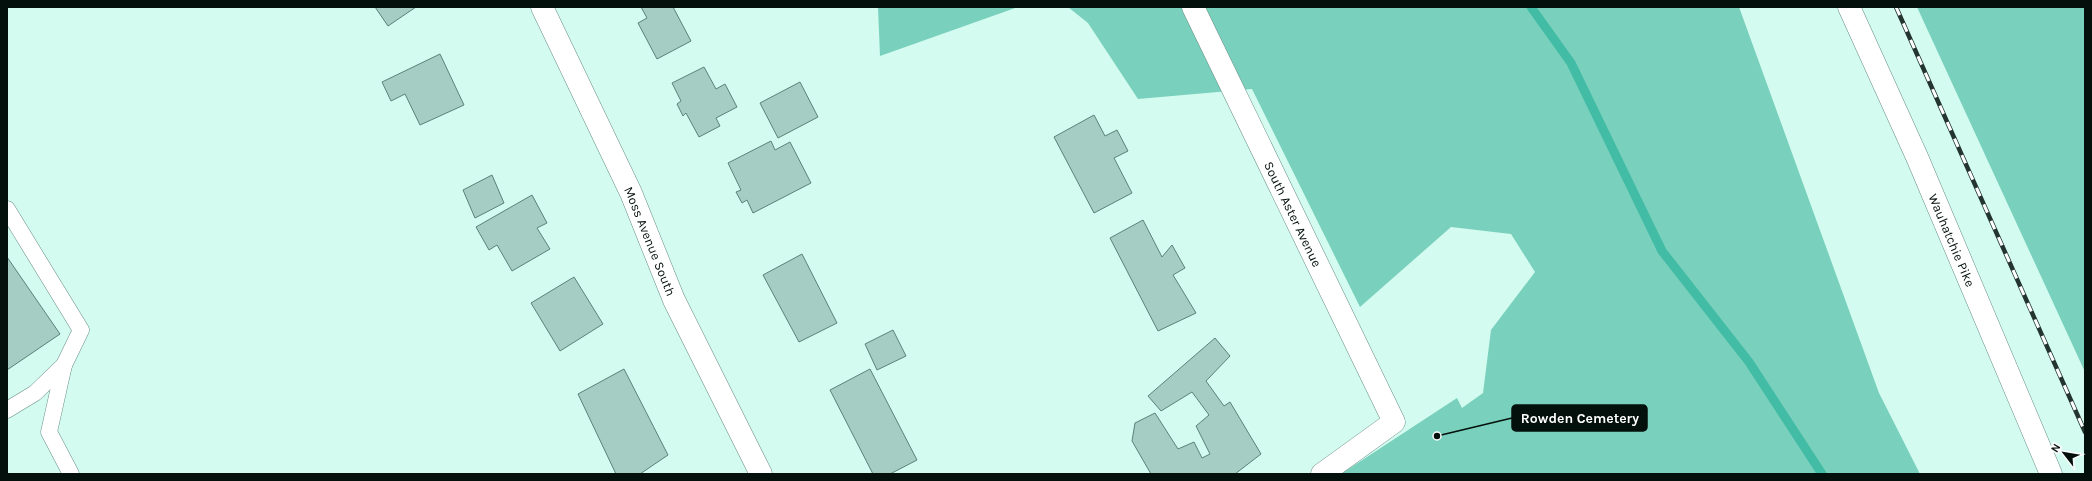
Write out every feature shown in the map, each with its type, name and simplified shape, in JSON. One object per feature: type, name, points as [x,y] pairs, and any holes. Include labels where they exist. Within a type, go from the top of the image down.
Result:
[{"type":"street","name":"Moss Avenue South","points":[[542,7],[631,193],[674,300],[761,474]]},
{"type":"street","name":"South Aster Avenue","points":[[1193,7],[1394,422],[1322,474]]},
{"type":"street","name":"Wauhatchie Pike","points":[[1849,7],[1918,157],[2051,474]]},
{"type":"lane","points":[[7,209],[81,330],[64,365],[49,432],[71,474]]},
{"type":"lane","points":[[7,410],[35,393],[64,365]]},
{"type":"green space","points":[[878,7],[1018,7],[880,56]]},
{"type":"green space","points":[[1068,7],[1739,7],[1879,393],[1920,474],[1341,474],[1457,398],[1462,408],[1483,393],[1491,330],[1535,272],[1511,234],[1451,227],[1360,307],[1252,89],[1138,99],[1088,23]]},
{"type":"green space","points":[[1917,7],[2085,7],[2085,372]]},
{"type":"building","points":[[375,7],[416,7],[388,26]]},
{"type":"building","points":[[641,7],[673,7],[691,41],[657,59],[638,23],[647,18]]},
{"type":"building","points":[[440,54],[464,105],[420,125],[405,94],[391,101],[382,82]]},
{"type":"building","points":[[704,67],[716,89],[725,84],[737,107],[716,118],[720,126],[699,137],[686,113],[683,116],[677,104],[681,101],[672,83]]},
{"type":"building","points":[[800,82],[818,117],[778,138],[760,103]]},
{"type":"building","points":[[1094,115],[1105,136],[1117,130],[1128,151],[1114,158],[1132,193],[1094,213],[1054,137]]},
{"type":"building","points":[[771,141],[775,150],[790,142],[811,183],[753,213],[747,200],[742,203],[736,192],[741,190],[728,163]]},
{"type":"building","points":[[492,175],[504,203],[475,218],[463,190]]},
{"type":"building","points":[[532,195],[547,223],[537,228],[550,249],[512,271],[497,245],[489,250],[476,227]]},
{"type":"building","points":[[1143,220],[1162,257],[1172,245],[1185,268],[1173,275],[1196,313],[1158,331],[1110,238]]},
{"type":"building","points":[[802,254],[837,323],[799,342],[763,275]]},
{"type":"building","points":[[7,257],[60,334],[7,370]]},
{"type":"building","points":[[574,277],[603,324],[560,351],[531,303]]},
{"type":"building","points":[[893,330],[906,356],[877,370],[865,344]]},
{"type":"building","points":[[1215,338],[1230,356],[1206,381],[1224,406],[1230,402],[1261,454],[1235,474],[1151,474],[1132,441],[1135,423],[1155,413],[1178,449],[1194,442],[1202,458],[1210,454],[1196,426],[1209,415],[1192,392],[1161,411],[1148,396]]},
{"type":"building","points":[[624,369],[668,455],[640,474],[616,474],[578,394]]},
{"type":"building","points":[[870,369],[917,460],[890,474],[873,474],[830,390]]},
{"type":"waterway","points":[[1531,7],[1571,63],[1662,251],[1749,362],[1822,474]]},
{"type":"railway","points":[[1896,7],[2085,432]]},
{"type":"place","name":"Rowden Cemetery","points":[[1437,436]]}]
